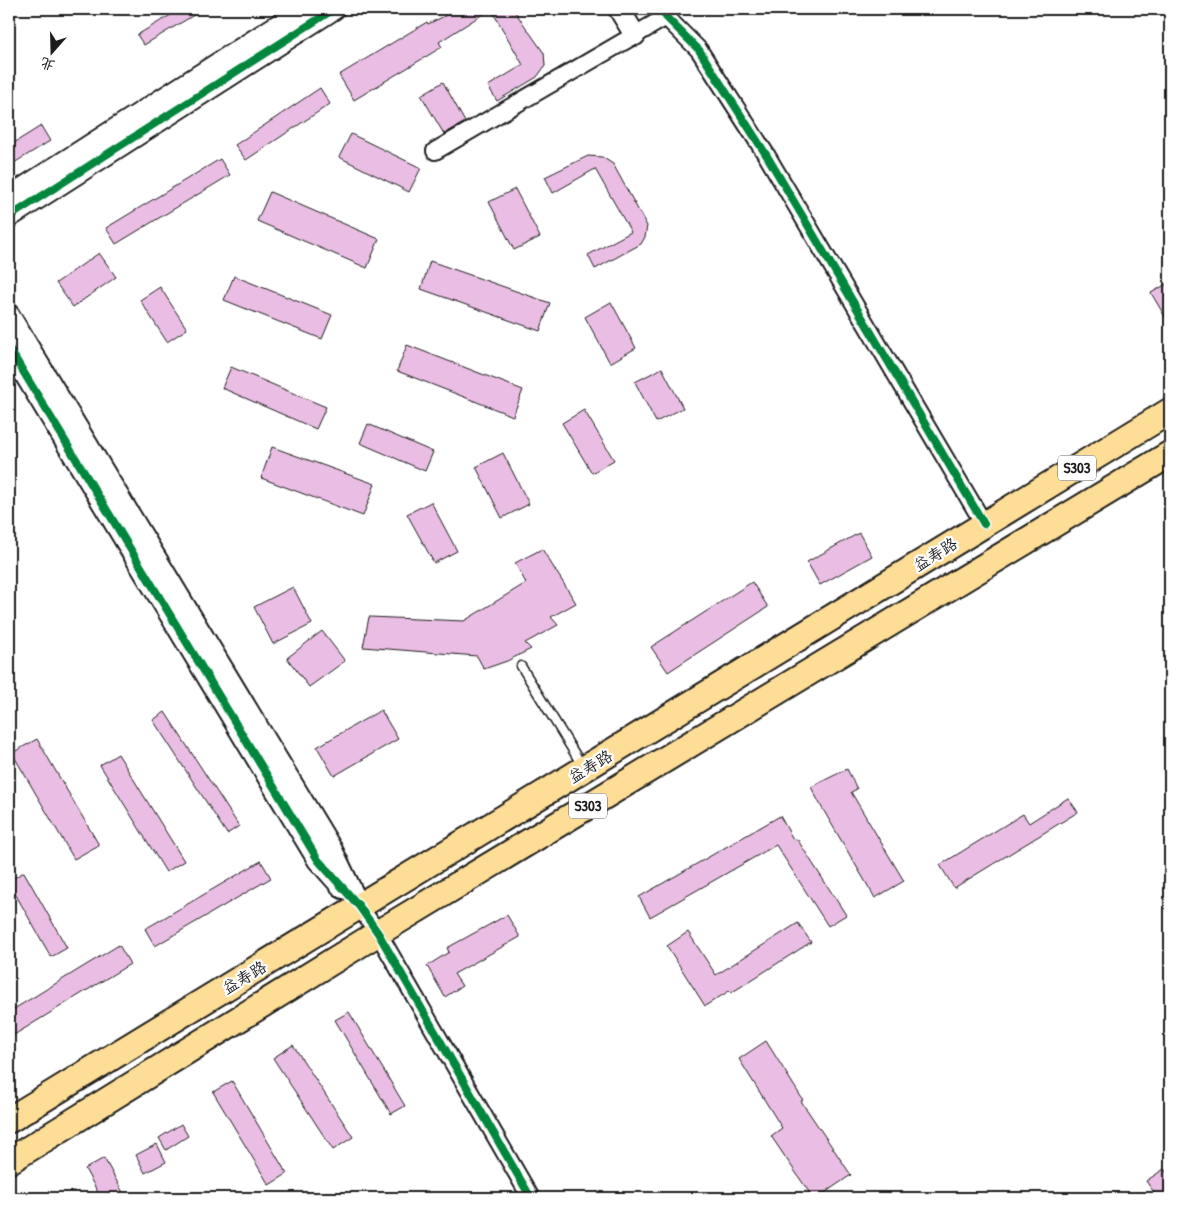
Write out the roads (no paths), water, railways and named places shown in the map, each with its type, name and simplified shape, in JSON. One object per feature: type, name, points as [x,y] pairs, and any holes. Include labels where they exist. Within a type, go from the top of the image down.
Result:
[{"type":"main road","name":"益寿路","points":[[9,1120],[1163,416]]},
{"type":"main road","points":[[1163,416],[1170,446]]},
{"type":"main road","name":"益寿路","points":[[9,1161],[378,934],[1170,454]]},
{"type":"street","points":[[9,197],[304,9]]},
{"type":"street","points":[[9,217],[334,9]]},
{"type":"street","points":[[619,9],[636,35]]},
{"type":"street","points":[[435,151],[636,35],[664,13],[700,50],[768,156],[984,524]]},
{"type":"street","points":[[9,315],[332,850],[359,906]]},
{"type":"street","points":[[9,348],[318,860],[359,906],[378,934],[531,1198]]},
{"type":"lane","points":[[521,666],[585,770]]}]
